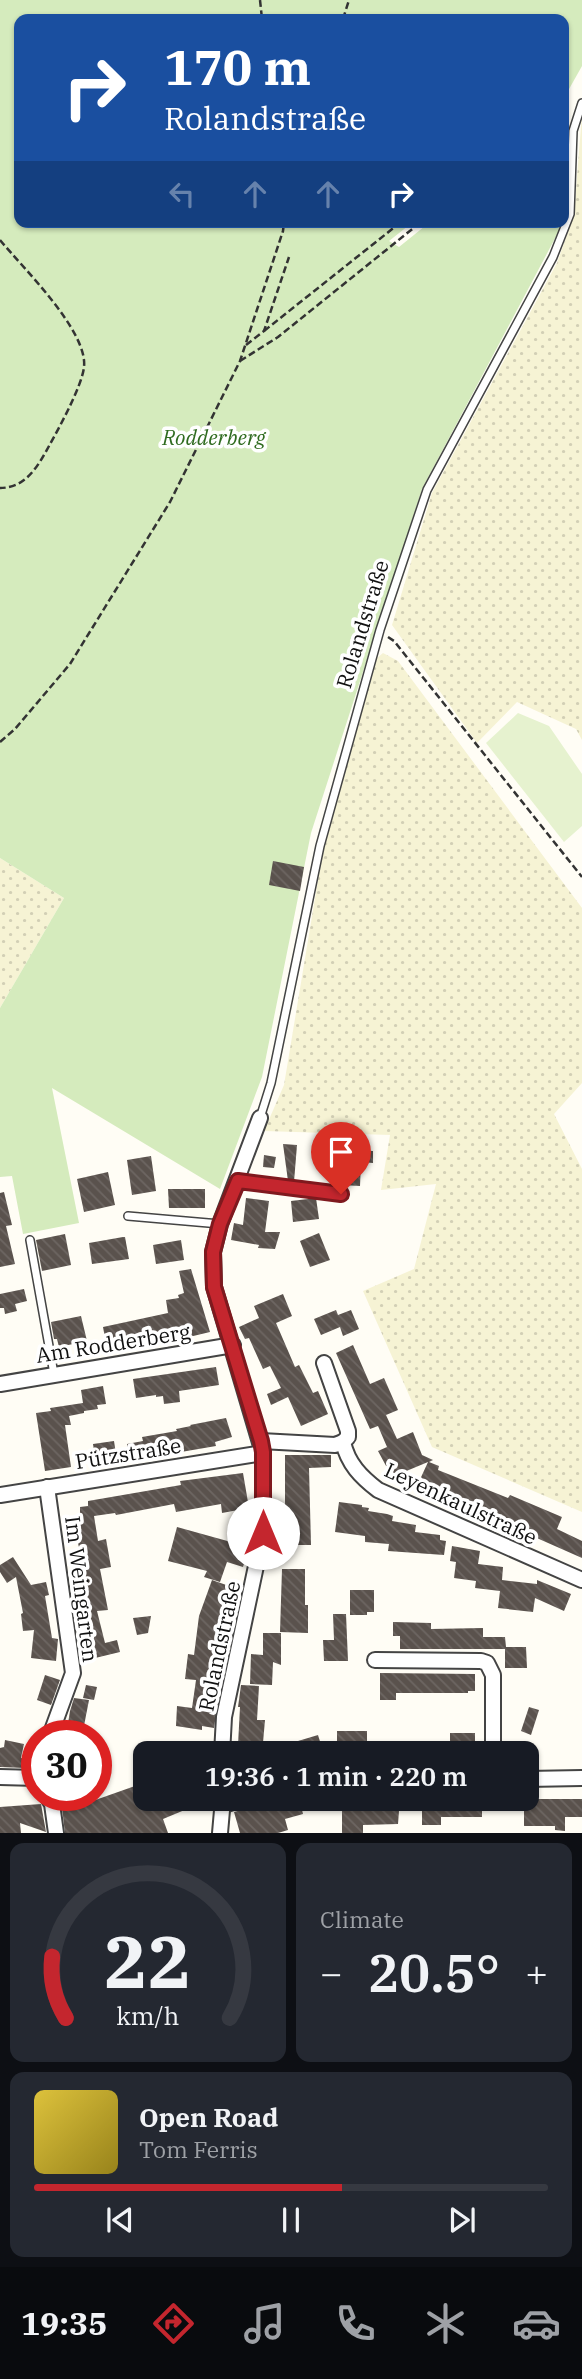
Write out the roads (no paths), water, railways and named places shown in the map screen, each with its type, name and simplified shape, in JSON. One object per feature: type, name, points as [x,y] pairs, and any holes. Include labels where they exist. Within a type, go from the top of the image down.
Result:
[{"type":"street","name":"Rolandstraße","points":[[223,1741],[224,1717],[263,1533],[262,1447],[214,1287],[213,1252],[220,1224],[260,1118]]},
{"type":"street","name":"Am Rodderberg","points":[[0,1383],[233,1345]]},
{"type":"street","name":"Leyenkaulstraße","points":[[324,1363],[348,1431],[348,1437],[343,1442],[346,1454],[363,1479],[378,1490],[582,1580]]},
{"type":"street","points":[[262,1447],[335,1445],[343,1442]]},
{"type":"street","name":"Pützstraße","points":[[0,1494],[262,1447]]},
{"type":"street","name":"Im Weingarten","points":[[47,1487],[73,1672],[56,1720]]},
{"type":"street","points":[[375,1660],[487,1663],[493,1675],[493,1741]]},
{"type":"street","points":[[0,1777],[21,1778]]},
{"type":"street","points":[[539,1779],[582,1778]]},
{"type":"street","points":[[53,1811],[56,1833]]},
{"type":"street","points":[[220,1833],[223,1811]]},
{"type":"lane","name":"Rolandstraße","points":[[569,217],[573,131],[582,103]]},
{"type":"lane","name":"Rolandstraße","points":[[260,1118],[271,1083],[320,846],[380,630],[427,490],[553,257],[564,228]]},
{"type":"lane","points":[[238,1181],[341,1194]]},
{"type":"lane","points":[[128,1216],[220,1224]]},
{"type":"lane","points":[[30,1240],[54,1374]]},
{"type":"park label","name":"Rodderberg","points":[[214,437]]}]
